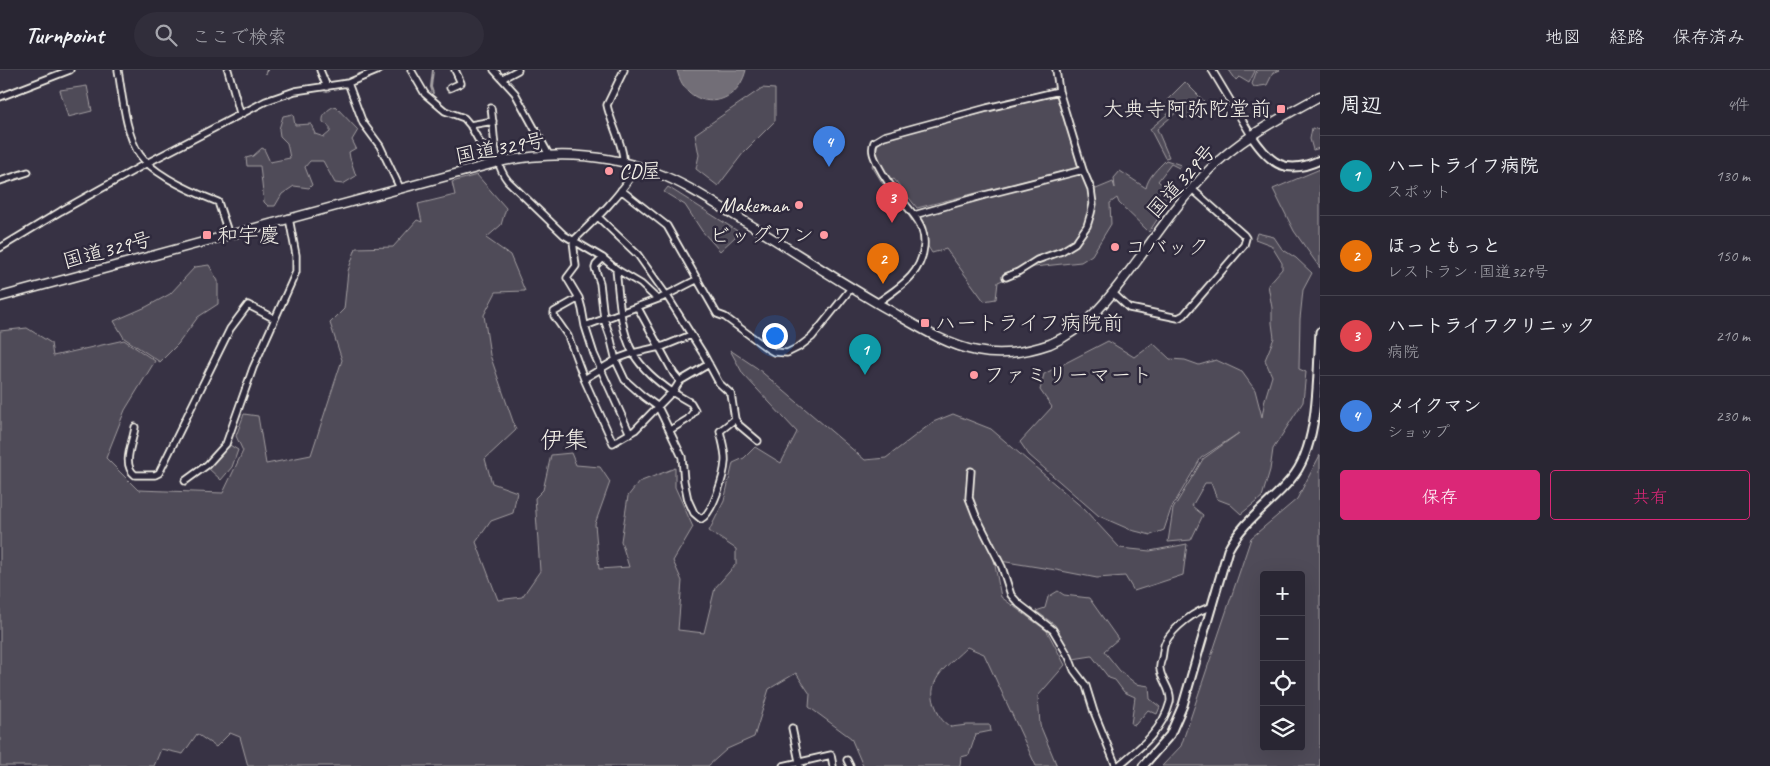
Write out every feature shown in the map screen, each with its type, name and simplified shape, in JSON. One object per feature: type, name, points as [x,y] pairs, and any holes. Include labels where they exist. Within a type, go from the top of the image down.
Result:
[{"type":"highway","name":"国道329号","points":[[0,297],[499,162],[549,155],[585,156],[638,166],[676,181],[877,303],[954,344],[979,351],[1008,352],[1037,348],[1061,338],[1084,324],[1112,294],[1207,172],[1252,135],[1320,96]]},
{"type":"main road","points":[[1252,135],[1269,158],[1280,166],[1293,168],[1320,160]]},
{"type":"main road","points":[[1143,766],[1161,746],[1176,722],[1183,705],[1228,550],[1244,525],[1285,487],[1299,470],[1305,458],[1312,427],[1320,332]]},
{"type":"street","points":[[0,98],[70,70]]},
{"type":"street","points":[[118,70],[130,134],[139,155],[147,163],[182,187],[218,202],[229,235]]},
{"type":"street","points":[[228,70],[240,113]]},
{"type":"street","points":[[320,70],[327,87]]},
{"type":"street","points":[[0,248],[61,211],[240,113],[286,93],[348,83],[379,70]]},
{"type":"street","points":[[411,70],[425,94],[445,111],[464,118],[470,124],[480,143],[490,150],[496,151]]},
{"type":"street","points":[[450,88],[461,83],[455,70]]},
{"type":"street","points":[[494,70],[515,93],[549,155]]},
{"type":"street","points":[[503,78],[518,70]]},
{"type":"street","points":[[623,162],[623,154],[607,105],[624,70]]},
{"type":"street","points":[[1006,277],[1037,260],[1062,251],[1074,243],[1081,236],[1086,226],[1093,204],[1091,189],[1083,170],[1059,91],[1056,70]]},
{"type":"street","points":[[1212,70],[1252,135]]},
{"type":"street","points":[[348,83],[362,123],[380,146],[400,188]]},
{"type":"street","points":[[877,303],[906,282],[916,272],[922,259],[925,241],[921,225],[883,176],[872,147],[877,139],[986,108],[1059,91]]},
{"type":"street","points":[[491,108],[496,151],[502,174],[508,181],[559,230],[641,284],[657,299]]},
{"type":"street","points":[[470,124],[493,121]]},
{"type":"street","points":[[573,241],[598,217],[638,166]]},
{"type":"street","points":[[914,215],[1083,170]]},
{"type":"street","points":[[0,181],[28,172]]},
{"type":"street","points":[[1112,294],[1129,308],[1178,318],[1184,315],[1244,245],[1246,238],[1244,235],[1192,189]]},
{"type":"street","points":[[621,190],[667,226],[717,314],[725,317],[767,348],[779,352],[787,352],[799,347],[812,337],[852,288]]},
{"type":"street","points":[[598,217],[638,254],[667,296],[719,383],[732,394],[735,419],[739,425],[758,441]]},
{"type":"street","points":[[185,481],[207,465],[226,444],[253,368],[296,272],[296,255],[289,218]]},
{"type":"street","points":[[573,241],[576,266],[567,278],[579,298],[585,326],[601,370],[630,434]]},
{"type":"street","points":[[604,258],[595,268],[600,283],[604,319],[616,361],[625,380],[642,396],[658,407],[682,456],[688,500],[694,513],[701,518],[708,514],[718,490],[726,462],[720,431],[735,419]]},
{"type":"street","points":[[616,269],[622,313],[628,341],[633,352],[646,370],[672,392],[691,403],[695,410],[694,414],[688,419],[670,430]]},
{"type":"street","points":[[585,326],[667,296],[698,279]]},
{"type":"street","points":[[579,298],[554,312],[554,316],[568,336],[584,379],[613,444],[630,434],[658,407],[680,381],[709,364]]},
{"type":"street","points":[[134,427],[128,464],[130,471],[135,475],[155,475],[158,473],[179,434],[230,329],[248,305],[275,319]]},
{"type":"street","points":[[638,308],[674,374],[680,381]]},
{"type":"street","points":[[584,379],[633,352],[660,347],[691,335]]},
{"type":"street","points":[[971,471],[970,498],[976,516],[1002,567],[1011,596],[1018,604],[1053,630],[1069,657],[1074,670],[1086,686],[1094,712],[1118,766],[1152,735],[1167,711],[1170,693],[1159,669],[1165,644],[1182,622],[1204,608],[1212,607]]},
{"type":"street","points":[[792,728],[800,764]]},
{"type":"street","points":[[783,766],[800,764],[831,755],[833,766]]},
{"type":"shaded area","points":[[677,70],[746,70],[741,83],[732,93],[722,99],[711,101],[700,99],[690,93],[682,83]]},
{"type":"shaded area","points":[[1229,70],[1255,71],[1249,83],[1239,77],[1236,80]]},
{"type":"shaded area","points":[[1257,70],[1280,70],[1273,73],[1267,85],[1254,87],[1252,84]]},
{"type":"shaded area","points":[[1185,82],[1204,101],[1191,114],[1192,119],[1188,117],[1183,118],[1178,111],[1157,129],[1169,157],[1165,158],[1150,129],[1176,107],[1168,99]]},
{"type":"shaded area","points":[[87,86],[92,111],[68,117],[60,90]]},
{"type":"shaded area","points":[[762,88],[775,89],[775,121],[744,152],[718,186],[696,169],[699,155],[695,134]]},
{"type":"shaded area","points":[[1058,94],[1078,167],[917,208],[894,179],[883,184],[872,166],[879,140]]},
{"type":"shaded area","points":[[335,106],[358,130],[352,140],[356,148],[349,152],[356,176],[343,184],[335,183],[323,161],[310,161],[305,167],[312,185],[309,188],[294,186],[282,194],[275,206],[268,206],[264,202],[260,166],[247,166],[246,158],[253,156],[262,148],[270,162],[290,158],[287,143],[280,136],[279,129],[283,116],[293,114],[295,125],[311,124],[315,134],[324,137],[330,132],[330,127],[323,122],[323,117],[328,110]]},
{"type":"shaded area","points":[[1312,128],[1320,130],[1320,148],[1313,150],[1310,139]]},
{"type":"shaded area","points":[[1166,160],[1181,165],[1179,168],[1171,164],[1158,181],[1168,190],[1168,203],[1149,232],[1119,203],[1117,198],[1110,203],[1111,224],[1092,255],[1081,262],[1034,267],[998,282],[996,299],[984,301],[946,249],[932,253],[907,213],[883,189],[891,182],[920,216],[1081,173],[1096,189],[1113,182],[1115,188],[1114,178],[1120,171],[1146,188],[1151,176]]},
{"type":"shaded area","points":[[1320,169],[1320,268],[1294,231],[1273,189]]},
{"type":"shaded area","points":[[477,175],[506,208],[501,225],[486,238],[510,255],[525,291],[496,292],[484,315],[490,355],[516,430],[485,459],[492,483],[517,492],[513,513],[491,521],[476,542],[498,600],[522,597],[540,571],[535,498],[543,490],[551,455],[571,453],[576,465],[600,467],[610,482],[595,524],[599,569],[629,567],[621,541],[628,496],[639,482],[675,468],[675,487],[693,527],[673,561],[682,581],[678,630],[704,633],[715,588],[736,564],[736,549],[709,531],[724,501],[733,463],[744,458],[755,447],[781,463],[797,432],[743,374],[730,350],[757,368],[865,460],[886,458],[933,422],[953,414],[991,429],[1084,509],[1120,548],[1150,551],[1187,544],[1183,575],[1134,591],[1125,576],[1097,578],[994,560],[1001,597],[1047,631],[1065,665],[1038,696],[1040,725],[1057,766],[1036,766],[984,654],[967,647],[941,673],[933,687],[935,705],[941,718],[951,727],[990,725],[991,731],[976,734],[969,755],[961,757],[960,766],[863,766],[851,738],[809,707],[810,694],[796,673],[769,689],[754,737],[727,749],[708,766],[248,766],[240,737],[230,733],[216,747],[197,734],[183,754],[161,749],[154,766],[0,766],[0,331],[27,328],[51,343],[53,356],[124,340],[155,361],[125,410],[106,458],[138,490],[223,493],[243,451],[236,436],[244,414],[258,416],[266,464],[311,455],[342,360],[330,323],[344,309],[348,271],[356,248],[393,247],[417,220],[422,222],[418,204],[455,195],[452,182]]},
{"type":"shaded area","points":[[668,187],[739,232],[720,251],[702,231],[685,205],[664,192]]},
{"type":"shaded area","points":[[1257,233],[1274,237],[1282,249],[1296,258],[1312,273],[1303,290],[1300,319],[1299,369],[1306,372],[1303,402],[1273,449],[1270,470],[1262,497],[1241,514],[1230,504],[1217,499],[1211,483],[1205,483],[1192,506],[1203,515],[1191,540],[1168,542],[1173,509],[1203,459],[1239,433],[1201,458],[1171,509],[1164,530],[1151,535],[1131,530],[1099,516],[1029,455],[1020,442],[1052,407],[1040,390],[1044,374],[1108,341],[1134,357],[1153,343],[1170,359],[1185,360],[1199,365],[1216,360],[1242,372],[1255,390],[1262,417],[1272,376],[1265,360],[1274,338],[1268,285],[1282,269],[1282,263],[1271,245],[1255,239]]},
{"type":"shaded area","points":[[209,265],[218,281],[218,304],[198,317],[178,344],[160,362],[124,338],[114,321],[170,294],[195,267]]},
{"type":"shaded area","points":[[228,444],[238,450],[232,467],[221,480],[208,468]]},
{"type":"shaded area","points":[[1320,455],[1320,766],[1162,766],[1181,746],[1251,538],[1297,499]]},
{"type":"shaded area","points":[[1058,591],[1064,595],[1089,598],[1118,639],[1104,651],[1120,671],[1136,684],[1149,686],[1150,699],[1160,707],[1157,714],[1148,710],[1135,725],[1131,724],[1135,697],[1124,692],[1115,680],[1109,678],[1092,656],[1073,659],[1055,625],[1036,611],[1045,608],[1048,597]]},
{"type":"waterway","points":[[433,70],[431,87],[433,93]]},
{"type":"place","name":"大典寺阿弥陀堂前","points":[[1281,109]]},
{"type":"place","name":"メイクマン","points":[[829,167]]},
{"type":"place","name":"CD屋","points":[[609,171]]},
{"type":"place","name":"Makeman","points":[[799,205]]},
{"type":"place","name":"ハートライフクリニック","points":[[892,223]]},
{"type":"place","name":"和宇慶","points":[[207,235]]},
{"type":"place","name":"ビッグワン","points":[[824,235]]},
{"type":"place","name":"コバック","points":[[1115,247]]},
{"type":"place","name":"ほっともっと","points":[[883,284]]},
{"type":"place","name":"ハートライフ病院前","points":[[925,323]]},
{"type":"place","name":"ハートライフ病院","points":[[865,375]]},
{"type":"place","name":"ファミリーマート","points":[[974,375]]},
{"type":"district","name":"伊集","points":[[564,440]]}]
